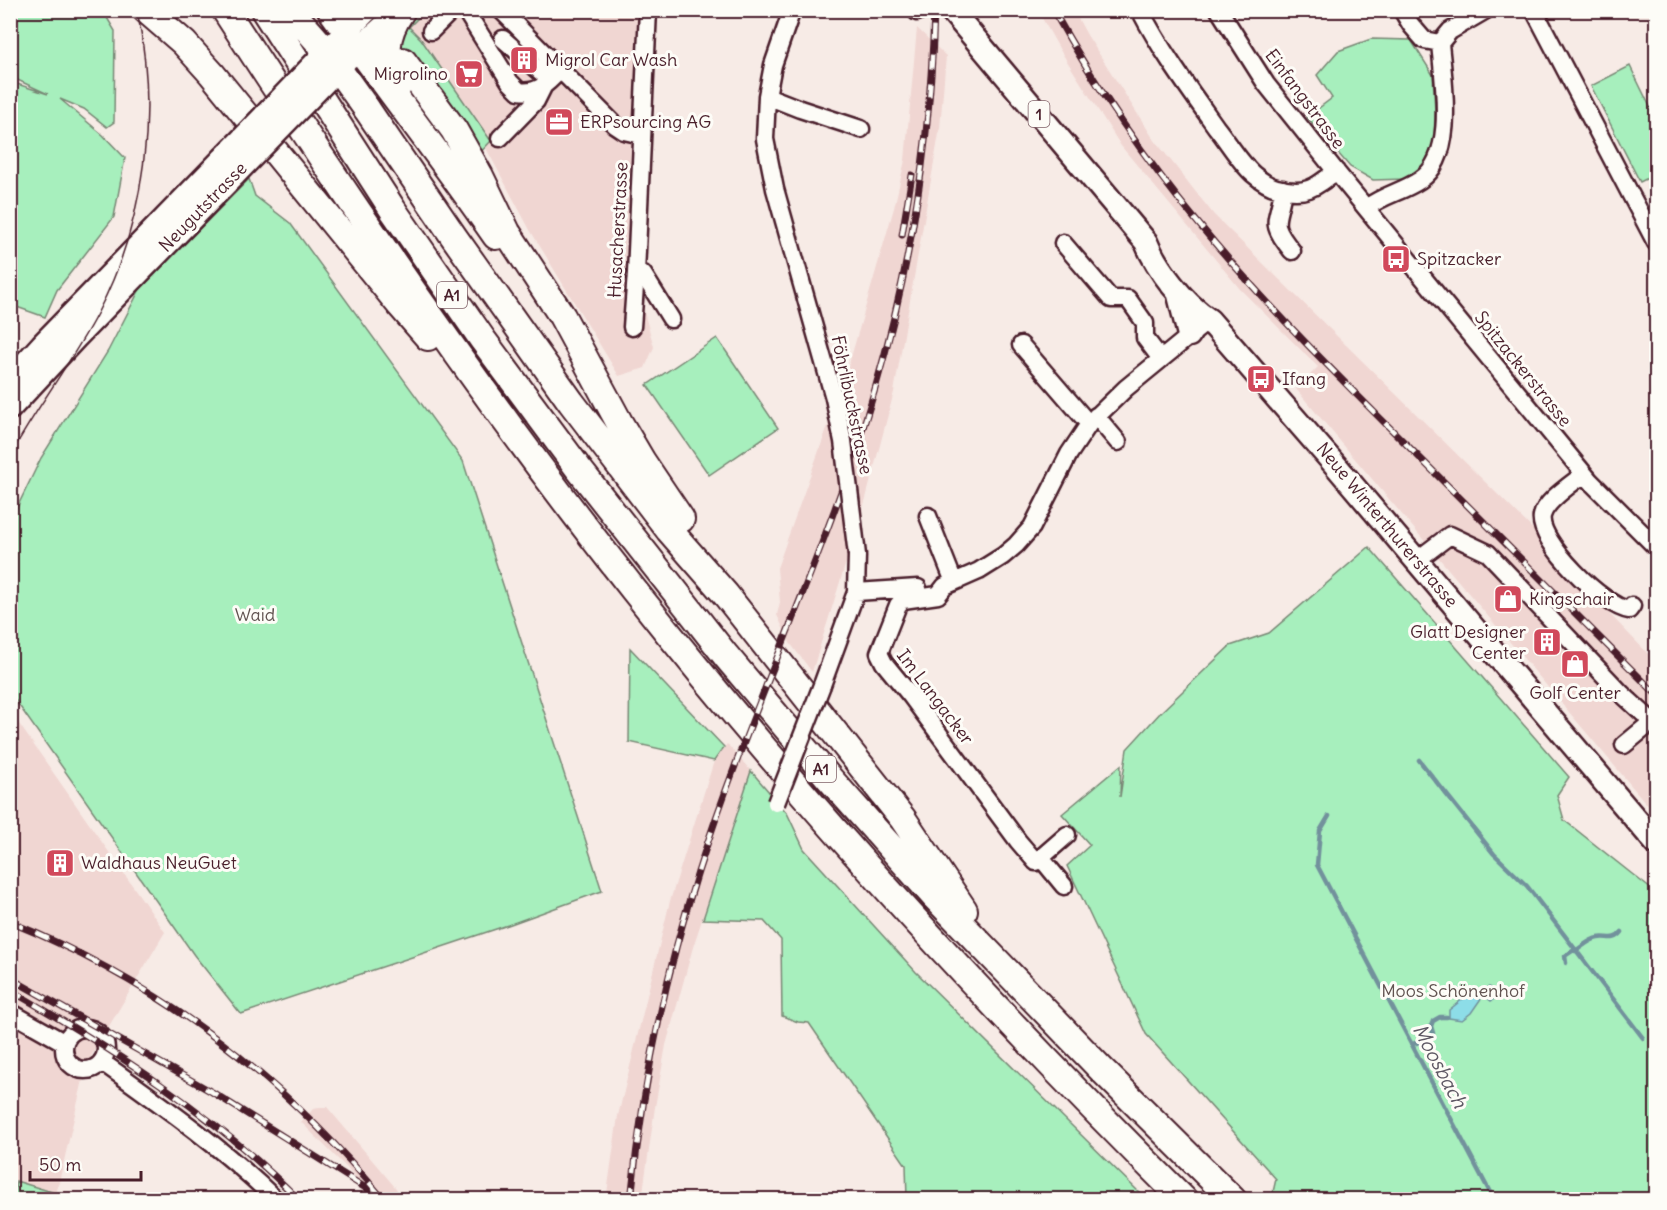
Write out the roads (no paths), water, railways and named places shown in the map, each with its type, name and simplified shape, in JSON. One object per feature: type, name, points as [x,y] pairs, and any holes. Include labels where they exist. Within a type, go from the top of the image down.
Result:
[{"type":"highway","points":[[146,10],[184,43],[212,74],[400,305],[510,428]]},
{"type":"highway","name":"A1","points":[[225,10],[369,227],[510,428],[660,622],[828,824],[912,918],[1013,1027],[1184,1200]]},
{"type":"highway","name":"A1","points":[[264,10],[438,275],[540,418],[726,656],[829,778],[935,897],[1101,1069],[1233,1200]]},
{"type":"highway","points":[[290,10],[335,63],[511,319],[669,530],[726,595],[903,819],[997,960]]},
{"type":"highway","points":[[331,10],[346,46],[415,122],[551,319],[585,361]]},
{"type":"highway","points":[[402,10],[390,29],[386,46],[397,85],[415,122]]},
{"type":"highway","points":[[404,61],[454,130],[480,176],[507,232],[562,316],[642,461],[707,559],[726,595]]},
{"type":"main road","name":"Neugutstrasse","points":[[346,46],[367,10]]},
{"type":"main road","name":"Neugutstrasse","points":[[10,380],[42,345],[229,166],[346,46],[402,10]]},
{"type":"main road","name":"Neue Winterthurerstrasse","points":[[951,10],[1146,242],[1154,262],[1197,313],[1209,320],[1417,560],[1656,843]]},
{"type":"main road","name":"Neugutstrasse","points":[[10,408],[229,166]]},
{"type":"main road","name":"Neue Winterthurerstrasse","points":[[1146,242],[1165,253],[1208,305],[1209,320]]},
{"type":"main road","points":[[1176,288],[1190,335]]},
{"type":"street","points":[[431,31],[452,10]]},
{"type":"street","points":[[465,10],[510,82],[519,90],[532,91],[551,79]]},
{"type":"street","points":[[501,10],[516,26],[551,79]]},
{"type":"street","name":"Husacherstrasse","points":[[632,327],[648,10]]},
{"type":"street","name":"Föhrlibuckstrasse","points":[[776,803],[856,592],[857,555],[843,441],[834,398],[770,167],[765,139],[767,96],[773,65],[792,10]]},
{"type":"street","points":[[1140,10],[1152,34],[1176,69],[1239,158],[1253,174],[1266,184],[1283,189],[1305,191],[1313,188],[1336,171]]},
{"type":"street","name":"Einfangstrasse","points":[[1219,10],[1266,84],[1366,208]]},
{"type":"street","points":[[1402,10],[1424,40],[1440,43]]},
{"type":"street","points":[[1366,208],[1381,197],[1422,179],[1431,170],[1443,139],[1444,104],[1440,43],[1450,31],[1486,10]]},
{"type":"street","points":[[1534,10],[1656,243]]},
{"type":"street","points":[[490,51],[516,26]]},
{"type":"street","points":[[503,39],[551,79],[615,125],[624,131],[642,135]]},
{"type":"street","points":[[500,138],[536,101],[551,79]]},
{"type":"street","points":[[767,96],[861,129]]},
{"type":"street","points":[[1283,189],[1275,221],[1279,235],[1292,251]]},
{"type":"street","name":"Spitzackerstrasse","points":[[1366,208],[1584,474],[1656,547]]},
{"type":"street","points":[[1063,243],[1111,299],[1128,299],[1145,323],[1145,338]]},
{"type":"street","points":[[636,273],[643,274],[671,318]]},
{"type":"street","points":[[1120,308],[1161,359]]},
{"type":"street","name":"Im Langacker","points":[[1041,858],[1036,862],[1018,841],[918,705],[884,663],[879,653],[898,605],[903,600],[938,595],[950,584],[979,571],[1003,556],[1032,527],[1069,454],[1093,420],[1161,359],[1209,320]]},
{"type":"street","points":[[1021,345],[1093,420],[1118,442]]},
{"type":"street","points":[[1584,474],[1548,504],[1542,516],[1544,530],[1587,585],[1620,609],[1629,610],[1632,606]]},
{"type":"street","points":[[856,592],[950,584],[928,516]]},
{"type":"street","points":[[1417,560],[1450,535],[1488,553],[1622,694],[1655,723],[1624,745]]},
{"type":"street","points":[[1064,886],[1041,858],[1067,836]]},
{"type":"street","points":[[10,1012],[65,1043]]},
{"type":"street","points":[[78,1029],[91,1029],[97,1032],[105,1043],[105,1056],[102,1062],[91,1070],[77,1069],[72,1066],[65,1055],[65,1043],[68,1037],[78,1029]]},
{"type":"street","points":[[102,1062],[234,1161],[276,1200]]},
{"type":"water","points":[[1489,987],[1500,995],[1491,1001],[1482,997],[1471,1013],[1462,1020],[1449,1018],[1449,1010],[1469,994]]},
{"type":"waterway","points":[[1419,760],[1494,854],[1527,886],[1643,1038]]},
{"type":"waterway","name":"Moosbach","points":[[1329,816],[1320,831],[1317,865],[1494,1200]]},
{"type":"waterway","points":[[1575,951],[1589,941],[1614,938],[1622,932]]},
{"type":"waterway","points":[[1566,963],[1565,956],[1574,950]]},
{"type":"waterway","points":[[1412,1044],[1428,1040],[1433,1033],[1431,1026],[1433,1021],[1440,1017],[1447,1017]]},
{"type":"tram line","points":[[10,456],[98,312],[127,240],[137,203],[147,126],[147,87],[137,10]]},
{"type":"railway","points":[[631,1200],[648,1075],[665,993],[686,912],[741,751],[834,511],[888,343],[909,249],[924,154],[934,10]]},
{"type":"railway","points":[[1053,10],[1103,93],[1139,146],[1224,254],[1334,371],[1656,694]]},
{"type":"railway","points":[[902,235],[912,175]]},
{"type":"railway","points":[[10,922],[65,946],[117,974],[167,1004],[215,1037],[303,1113],[345,1155],[384,1200]]},
{"type":"railway","points":[[10,978],[212,1092],[372,1192]]},
{"type":"railway","points":[[10,990],[87,1036],[162,1085],[233,1140],[299,1200]]},
{"type":"place","name":"Migrol Car Wash","points":[[524,60]]},
{"type":"place","name":"Migrolino","points":[[469,74]]},
{"type":"place","name":"ERPsourcing AG","points":[[559,122]]},
{"type":"place","name":"Spitzacker","points":[[1396,259]]},
{"type":"place","name":"Ifang","points":[[1261,379]]},
{"type":"place","name":"Kingschair","points":[[1508,599]]},
{"type":"place","name":"Glatt Designer Center","points":[[1547,642]]},
{"type":"place","name":"Golf Center","points":[[1575,664]]},
{"type":"place","name":"Waldhaus NeuGuet","points":[[60,863]]},
{"type":"park label","name":"Waid","points":[[255,615]]},
{"type":"park label","name":"Moos Schönenhof","points":[[1453,991]]}]
